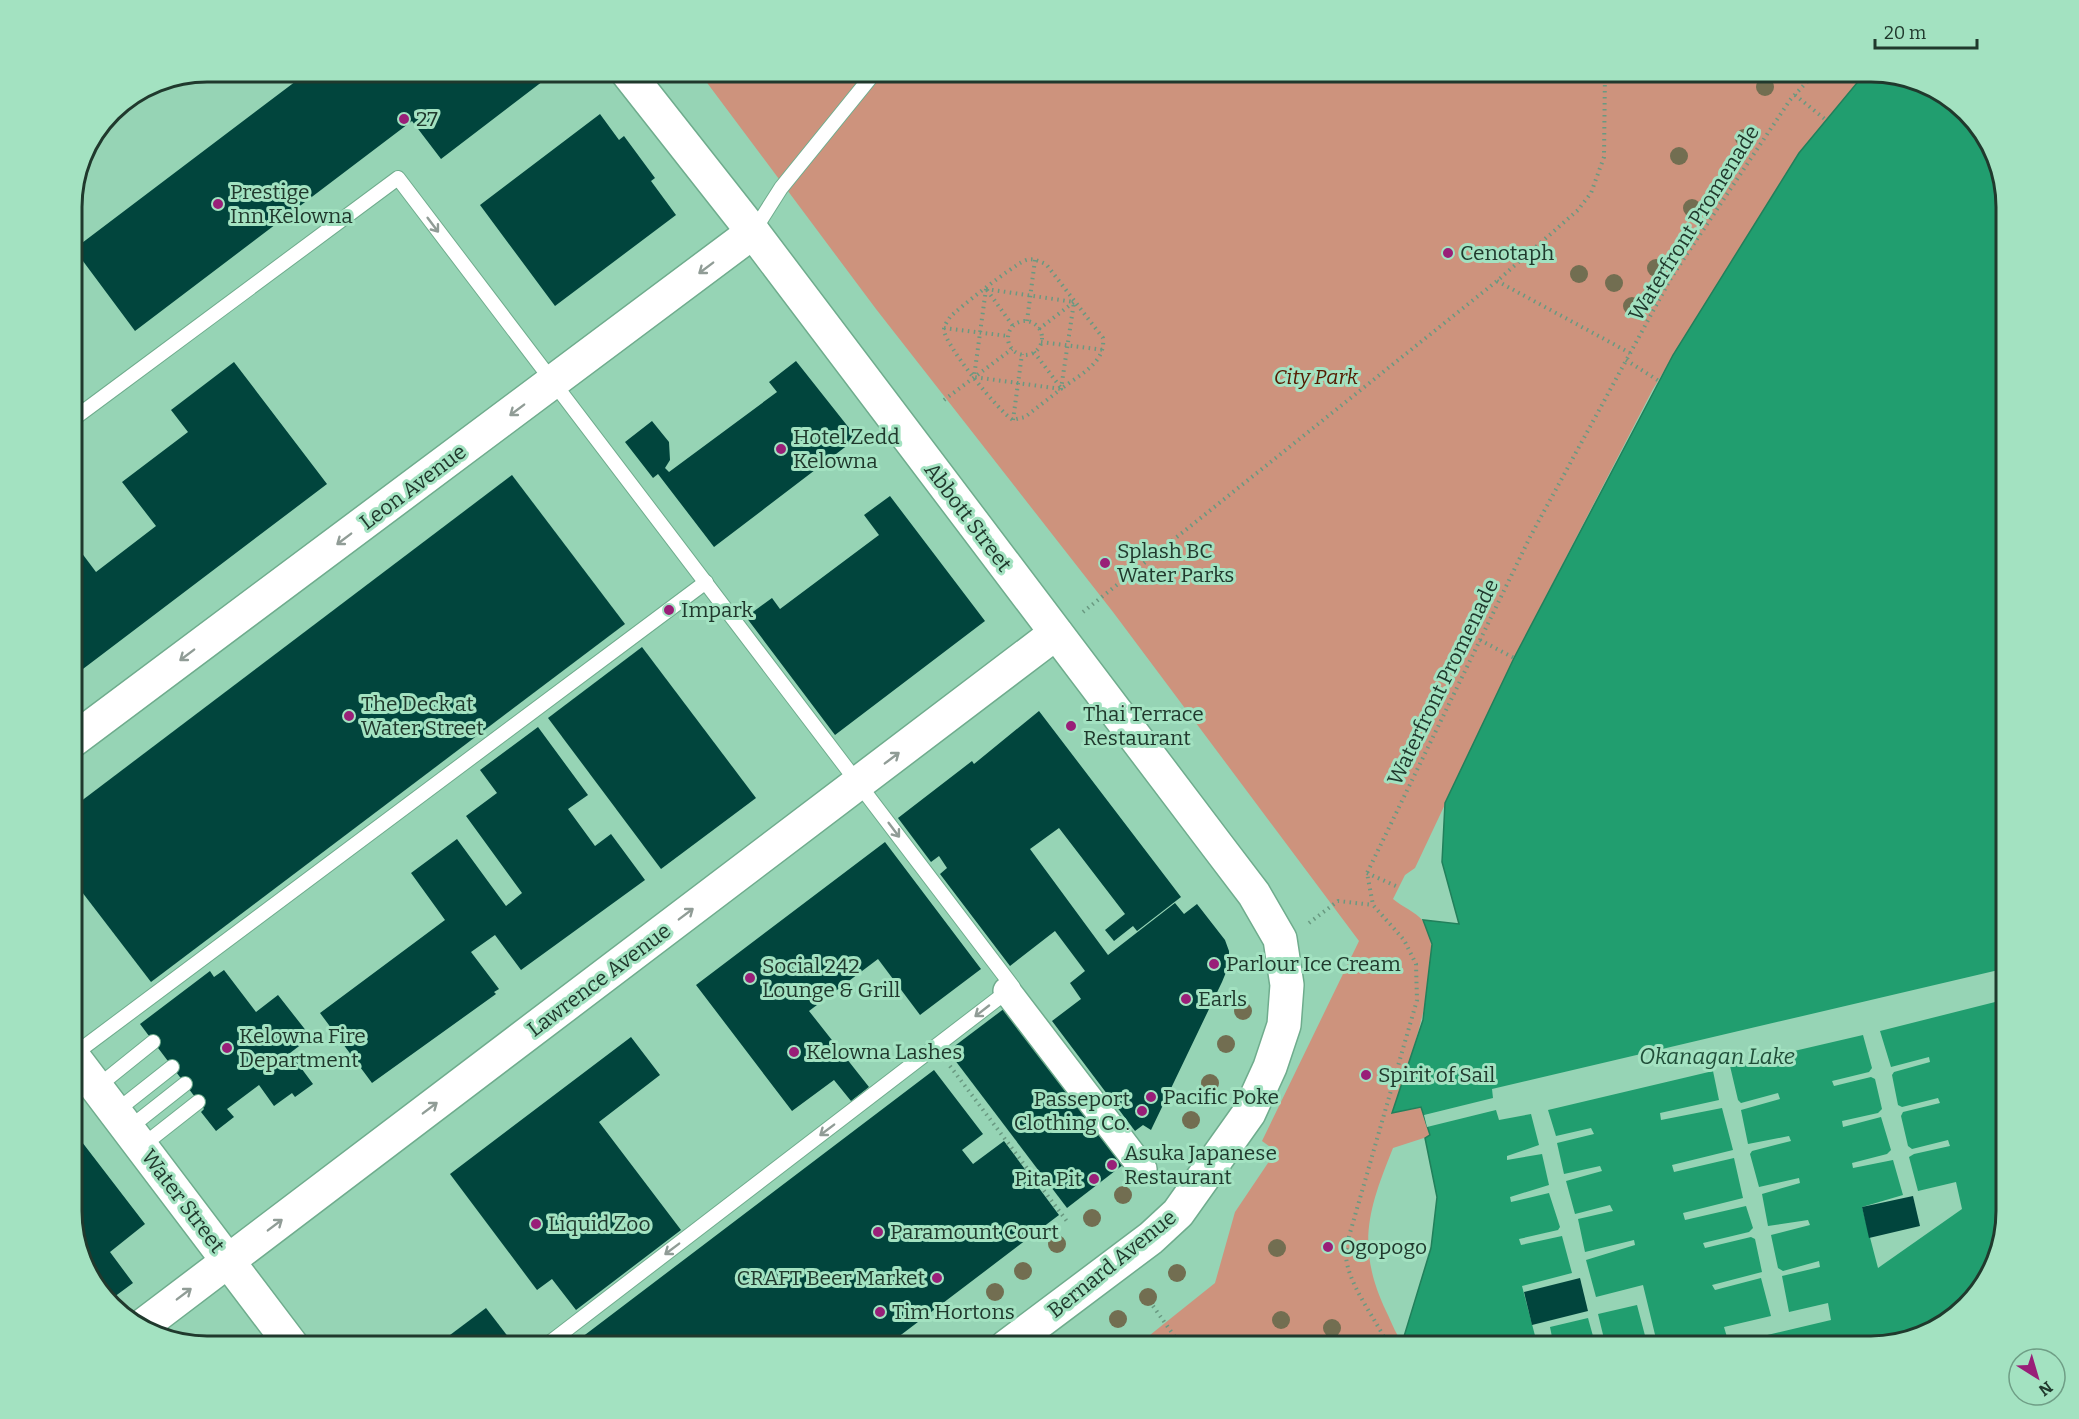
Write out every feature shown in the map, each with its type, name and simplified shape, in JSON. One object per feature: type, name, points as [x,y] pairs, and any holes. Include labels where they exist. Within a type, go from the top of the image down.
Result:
[{"type":"main road","name":"Abbott Street","points":[[636,83],[753,232],[1254,894],[1292,932]]},
{"type":"main road","name":"Leon Avenue","points":[[83,733],[753,232]]},
{"type":"main road","name":"Lawrence Avenue","points":[[148,1322],[1056,633]]},
{"type":"main road","name":"Bernard Avenue","points":[[1021,1336],[1151,1238],[1178,1213],[1249,1113],[1270,1066],[1284,1025],[1292,932]]},
{"type":"main road","name":"Water Street","points":[[83,1070],[285,1336]]},
{"type":"street","points":[[1007,991],[1143,1169]]},
{"type":"lane","points":[[753,232],[781,188],[866,83]]},
{"type":"lane","points":[[83,412],[398,178],[1013,987],[558,1336]]},
{"type":"lane","points":[[83,1048],[706,582]]},
{"type":"lane","points":[[121,1119],[153,1042]]},
{"type":"lane","points":[[121,1119],[172,1067]]},
{"type":"lane","points":[[121,1119],[185,1084]]},
{"type":"lane","points":[[121,1119],[198,1102]]},
{"type":"path","points":[[1056,633],[1497,281],[1578,210],[1591,194],[1604,157],[1605,83]]},
{"type":"path","name":"Waterfront Promenade","points":[[1366,873],[1530,537],[1671,278],[1795,95],[1806,83]]},
{"type":"path","points":[[1795,95],[1826,120]]},
{"type":"path","points":[[1027,321],[1035,259]]},
{"type":"path","points":[[1035,259],[1046,264],[1102,338],[1104,350],[1099,360],[1025,417],[1013,420],[1002,414],[946,339],[944,328],[949,318],[986,290],[1024,261],[1035,259]]},
{"type":"path","points":[[1497,281],[1630,353]]},
{"type":"path","points":[[986,290],[1074,302]]},
{"type":"path","points":[[986,290],[1013,326]]},
{"type":"path","points":[[974,377],[986,290]]},
{"type":"path","points":[[1039,328],[1074,302]]},
{"type":"path","points":[[1061,389],[1074,302]]},
{"type":"path","points":[[1027,321],[1039,328],[1041,342],[1034,352],[1022,354],[1012,349],[1008,336],[1013,326],[1027,321]]},
{"type":"path","points":[[944,328],[1008,336]]},
{"type":"path","points":[[1041,342],[1104,350]]},
{"type":"path","points":[[944,400],[1012,349]]},
{"type":"path","points":[[1034,352],[1061,389]]},
{"type":"path","points":[[1013,420],[1022,354]]},
{"type":"path","points":[[1626,360],[1659,381]]},
{"type":"path","points":[[974,377],[1061,389]]},
{"type":"path","points":[[1480,640],[1514,658]]},
{"type":"path","points":[[1366,873],[1398,887]]},
{"type":"path","points":[[1366,873],[1373,905],[1404,940],[1416,964],[1417,1000],[1346,1254],[1351,1278],[1384,1336]]},
{"type":"path","points":[[1292,932],[1338,901],[1373,905]]},
{"type":"path","points":[[936,1047],[1069,1224]]},
{"type":"path","points":[[1153,1306],[1174,1336]]},
{"type":"green space","name":"City Park","points":[[707,83],[1857,83],[1799,153],[1653,389],[1514,658],[1415,868],[1405,875],[1393,899],[1423,921],[1430,937],[1431,960],[1428,986],[1415,1044],[1392,1113],[1421,1107],[1430,1136],[1393,1148],[1377,1191],[1369,1229],[1368,1248],[1371,1267],[1386,1311],[1398,1336],[1149,1336],[1215,1283],[1235,1212],[1276,1151],[1262,1141],[1359,941],[1113,612],[876,309]]},
{"type":"water","name":"Okanagan Lake","points":[[1857,83],[1896,85],[1927,95],[1954,114],[1965,125],[1984,152],[1995,192],[1996,1211],[1992,1244],[1987,1259],[1975,1281],[1954,1305],[1927,1324],[1896,1334],[1879,1336],[1404,1336],[1431,1248],[1437,1197],[1425,1138],[1430,1135],[1421,1107],[1392,1113],[1423,1020],[1432,944],[1423,920],[1459,924],[1442,862],[1445,803],[1514,658],[1673,355],[1799,153]]},
{"type":"pier","points":[[1996,971],[1996,1002],[1880,1031],[1891,1067],[1929,1057],[1930,1062],[1894,1072],[1892,1075],[1898,1105],[1902,1107],[1938,1098],[1940,1103],[1903,1112],[1901,1116],[1908,1146],[1912,1149],[1948,1140],[1950,1146],[1909,1157],[1918,1191],[1956,1182],[1962,1209],[1878,1268],[1862,1207],[1903,1195],[1893,1160],[1853,1168],[1852,1163],[1887,1154],[1891,1150],[1881,1117],[1843,1127],[1842,1121],[1878,1113],[1882,1109],[1875,1079],[1871,1077],[1834,1086],[1832,1081],[1869,1072],[1872,1068],[1863,1035],[1730,1066],[1738,1100],[1741,1103],[1778,1093],[1780,1099],[1741,1110],[1748,1144],[1789,1136],[1791,1141],[1752,1151],[1750,1154],[1759,1187],[1799,1178],[1800,1183],[1762,1194],[1768,1226],[1808,1220],[1810,1225],[1771,1235],[1778,1268],[1783,1271],[1819,1261],[1820,1267],[1782,1276],[1789,1312],[1828,1303],[1831,1320],[1763,1336],[1727,1336],[1724,1327],[1771,1316],[1761,1278],[1715,1290],[1712,1285],[1762,1272],[1755,1239],[1751,1237],[1705,1248],[1703,1243],[1749,1232],[1753,1228],[1746,1206],[1685,1220],[1683,1213],[1743,1198],[1734,1158],[1674,1172],[1672,1165],[1733,1150],[1722,1108],[1661,1120],[1660,1113],[1719,1100],[1713,1071],[1548,1110],[1556,1136],[1591,1128],[1594,1134],[1557,1143],[1564,1174],[1600,1166],[1602,1171],[1566,1181],[1575,1214],[1610,1205],[1613,1211],[1578,1219],[1585,1252],[1634,1240],[1635,1245],[1586,1260],[1596,1297],[1643,1285],[1655,1336],[1645,1336],[1637,1305],[1598,1314],[1603,1336],[1593,1336],[1588,1318],[1550,1327],[1552,1336],[1535,1336],[1522,1286],[1572,1273],[1562,1236],[1521,1245],[1519,1239],[1558,1230],[1560,1227],[1549,1193],[1511,1202],[1510,1197],[1549,1185],[1542,1154],[1507,1160],[1507,1156],[1539,1145],[1531,1114],[1499,1120],[1496,1110],[1427,1127],[1424,1115],[1493,1098],[1492,1089]]},
{"type":"building","name":"Prestige Inn Kelowna","points":[[293,83],[540,83],[441,159],[412,121],[135,331],[83,261],[83,242]]},
{"type":"building","points":[[600,114],[619,140],[624,136],[655,178],[651,181],[676,215],[555,306],[480,205]]},
{"type":"building","points":[[796,361],[857,438],[714,547],[658,474],[653,478],[625,442],[652,421],[669,442],[670,460],[665,468],[669,472],[777,392],[769,382]]},
{"type":"building","points":[[234,362],[327,484],[83,669],[83,555],[96,572],[156,526],[122,482],[188,432],[171,410]]},
{"type":"building","name":"The Deck at Water Street","points":[[512,475],[625,624],[151,982],[83,893],[83,800]]},
{"type":"building","points":[[890,496],[985,621],[835,735],[746,617],[772,598],[780,609],[879,535],[864,515]]},
{"type":"building","points":[[642,647],[756,798],[661,869],[548,718]]},
{"type":"building","points":[[1039,711],[1181,897],[1137,931],[1133,926],[1114,941],[1105,930],[1125,914],[1059,828],[1030,849],[1108,955],[1175,903],[1184,914],[1197,904],[1225,940],[1229,951],[1229,965],[1222,982],[1151,1130],[1143,1125],[1135,1131],[1052,1021],[1081,999],[1070,983],[1085,971],[1055,931],[1010,966],[940,874],[947,868],[939,856],[931,862],[898,818],[972,761],[974,764]]},
{"type":"building","points":[[538,727],[588,795],[568,809],[595,846],[611,834],[645,880],[521,970],[495,935],[471,952],[499,989],[494,992],[496,994],[372,1083],[320,1013],[445,920],[411,873],[457,839],[506,906],[522,893],[466,816],[497,793],[480,770]]},
{"type":"building","points":[[885,842],[981,969],[920,1015],[878,959],[809,1011],[869,1087],[851,1101],[834,1080],[792,1111],[696,985]]},
{"type":"building","name":"Kelowna Fire Department","points":[[224,970],[256,1012],[278,995],[311,1037],[290,1053],[313,1084],[295,1097],[292,1093],[274,1106],[259,1085],[227,1109],[234,1117],[216,1131],[201,1112],[204,1109],[140,1024],[210,971],[214,977]]},
{"type":"building","points":[[1005,1008],[1124,1164],[1067,1208],[948,1051]]},
{"type":"building","points":[[631,1037],[660,1075],[599,1122],[681,1230],[576,1310],[552,1279],[537,1290],[450,1174]]},
{"type":"building","points":[[934,1070],[983,1134],[962,1150],[973,1164],[1004,1141],[1059,1215],[900,1336],[583,1336]]},
{"type":"building","points":[[83,1143],[145,1224],[110,1252],[133,1283],[116,1296],[99,1274],[92,1259],[83,1219]]},
{"type":"building","points":[[1913,1196],[1920,1226],[1869,1238],[1862,1207]]},
{"type":"building","points":[[1580,1278],[1588,1311],[1532,1325],[1524,1292]]},
{"type":"building","points":[[486,1308],[508,1336],[449,1336]]},
{"type":"place","name":"27","points":[[404,119]]},
{"type":"place","name":"Prestige Inn Kelowna","points":[[218,204]]},
{"type":"place","name":"Cenotaph","points":[[1448,253]]},
{"type":"place","name":"Hotel Zedd Kelowna","points":[[781,449]]},
{"type":"place","name":"Splash BC Water Parks","points":[[1105,563]]},
{"type":"place","name":"Impark","points":[[669,610]]},
{"type":"place","name":"The Deck at Water Street","points":[[349,716]]},
{"type":"place","name":"Thai Terrace Restaurant","points":[[1071,726]]},
{"type":"place","name":"Parlour Ice Cream","points":[[1214,964]]},
{"type":"place","name":"Social 242 Lounge & Grill","points":[[750,978]]},
{"type":"place","name":"Earls","points":[[1186,999]]},
{"type":"place","name":"Kelowna Fire Department","points":[[227,1048]]},
{"type":"place","name":"Kelowna Lashes","points":[[794,1052]]},
{"type":"place","name":"Spirit of Sail","points":[[1366,1075]]},
{"type":"place","name":"Pacific Poke","points":[[1151,1097]]},
{"type":"place","name":"Passeport Clothing Co.","points":[[1142,1111]]},
{"type":"place","name":"Asuka Japanese Restaurant","points":[[1112,1165]]},
{"type":"place","name":"Pita Pit","points":[[1094,1179]]},
{"type":"place","name":"Liquid Zoo","points":[[536,1224]]},
{"type":"place","name":"Paramount Court","points":[[878,1232]]},
{"type":"place","name":"Ogopogo","points":[[1328,1247]]},
{"type":"place","name":"CRAFT Beer Market","points":[[937,1278]]},
{"type":"place","name":"Tim Hortons","points":[[880,1312]]}]
